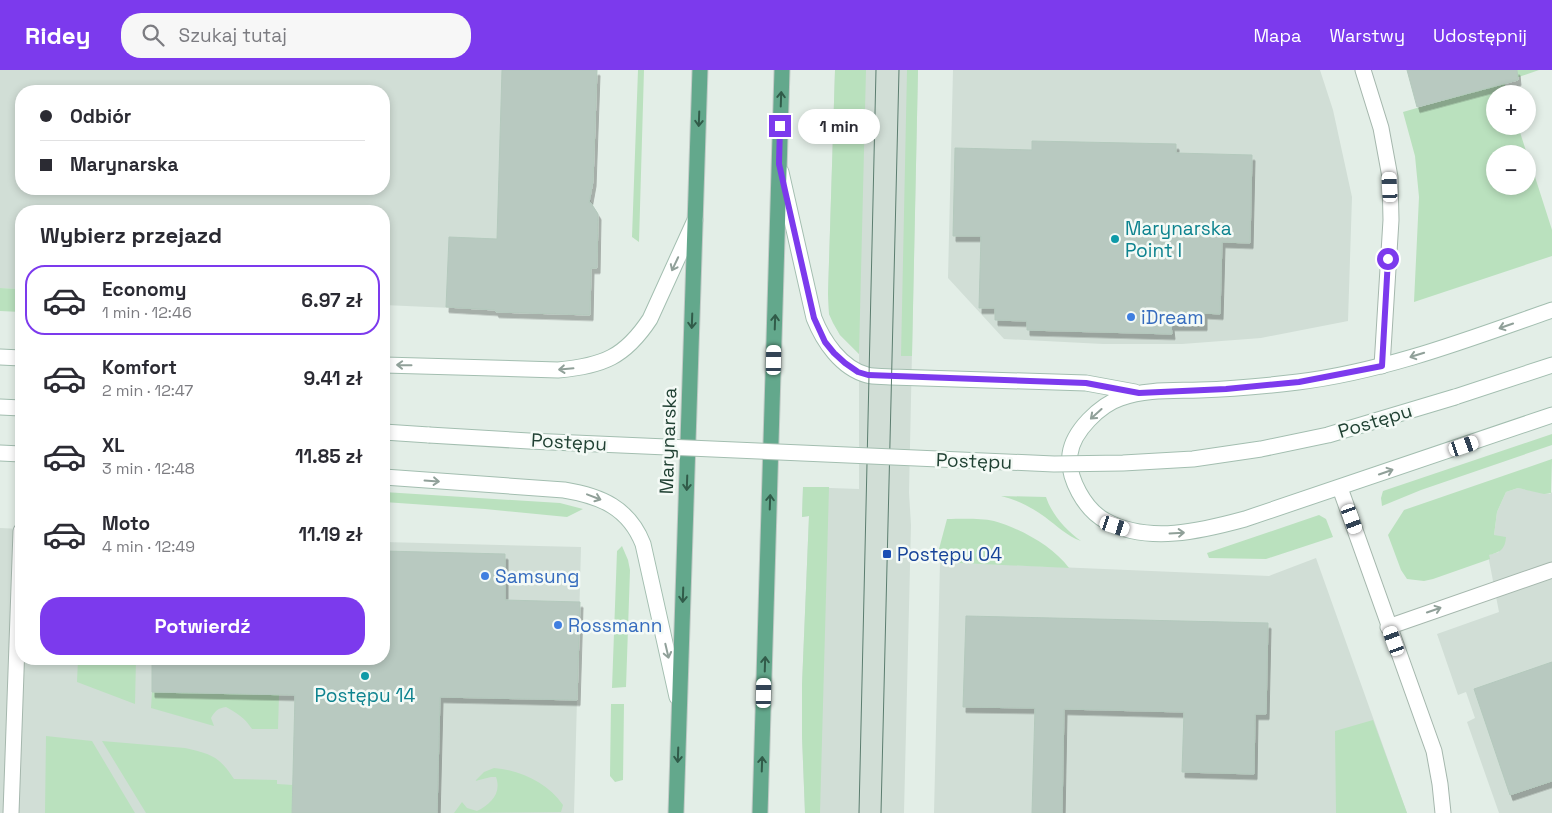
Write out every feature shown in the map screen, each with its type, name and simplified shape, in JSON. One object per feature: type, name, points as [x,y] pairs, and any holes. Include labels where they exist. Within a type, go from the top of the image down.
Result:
[{"type":"main road","name":"Marynarska","points":[[676,813],[700,70]]},
{"type":"main road","points":[[760,813],[782,70]]},
{"type":"street","points":[[1363,70],[1381,128],[1390,177],[1391,220],[1382,366]]},
{"type":"street","points":[[779,164],[814,318],[825,342],[845,363],[858,372],[884,376],[1086,383],[1139,393]]},
{"type":"street","points":[[390,364],[558,370],[578,368],[608,359],[630,344],[650,319],[695,220]]},
{"type":"street","points":[[1552,310],[1451,345],[1382,366],[1299,382],[1226,389],[1139,393],[1121,398],[1106,405],[1092,417],[1075,440],[1070,454],[1071,470],[1076,486],[1086,504],[1099,517],[1115,526],[1128,530],[1161,533],[1202,531],[1246,519],[1552,416]]},
{"type":"street","points":[[0,357],[15,358]]},
{"type":"street","name":"Postępu","points":[[390,432],[539,441],[1035,463],[1123,463],[1193,459],[1261,449],[1328,435],[1455,397],[1552,365]]},
{"type":"street","points":[[0,407],[15,408]]},
{"type":"street","points":[[0,453],[15,454]]},
{"type":"street","points":[[390,477],[564,490],[601,500],[627,517],[643,544],[679,707]]},
{"type":"street","points":[[1340,488],[1388,627],[1434,751],[1443,813]]},
{"type":"street","points":[[1388,627],[1552,570]]},
{"type":"street","points":[[12,813],[17,665]]},
{"type":"shaded area","points":[[0,70],[597,70],[592,174],[594,174],[592,175],[591,202],[598,214],[597,259],[590,268],[590,315],[496,312],[495,310],[390,305],[390,205],[15,205],[15,289],[0,288]]},
{"type":"shaded area","points":[[835,70],[918,70],[909,493],[911,525],[904,813],[805,813],[802,685],[809,516],[802,517],[803,487],[859,489],[859,354],[840,335],[829,314]]},
{"type":"shaded area","points":[[953,70],[1320,70],[1333,110],[1352,197],[1348,321],[1261,338],[1182,344],[1103,344],[1004,339],[948,278]]},
{"type":"shaded area","points":[[1518,488],[1550,494],[1552,492],[1552,813],[1499,813],[1467,722],[1475,718],[1466,692],[1458,695],[1437,634],[1499,612],[1488,555],[1499,552],[1494,535],[1497,512],[1506,492]]},
{"type":"shaded area","points":[[0,528],[15,529],[15,665],[390,665],[390,542],[581,547],[574,813],[0,813]]},
{"type":"shaded area","points":[[1316,558],[1407,813],[934,813],[940,562],[1269,576]]},
{"type":"green space","points":[[638,70],[644,70],[639,242],[632,237]]},
{"type":"green space","points":[[835,70],[866,70],[859,354],[840,335],[829,314]]},
{"type":"green space","points":[[907,70],[918,70],[912,356],[901,356]]},
{"type":"green space","points":[[1478,70],[1539,70],[1504,82],[1505,85],[1486,85],[1486,135],[1521,135],[1524,145],[1486,145],[1486,195],[1536,195],[1536,180],[1552,230],[1552,256],[1414,302],[1419,197],[1415,156],[1403,112],[1483,89]]},
{"type":"green space","points":[[0,288],[15,289],[15,312],[0,311]]},
{"type":"green space","points":[[1552,434],[1552,445],[1421,490],[1382,506],[1381,498],[1383,491]]},
{"type":"green space","points":[[1552,459],[1551,493],[1544,494],[1518,488],[1506,492],[1497,512],[1494,535],[1506,537],[1501,550],[1489,555],[1490,559],[1433,579],[1424,581],[1407,579],[1401,570],[1388,535],[1404,510]]},
{"type":"green space","points":[[803,487],[829,487],[820,813],[805,813],[802,685],[809,516],[802,517]]},
{"type":"green space","points":[[390,492],[560,503],[583,509],[567,517],[390,502]]},
{"type":"green space","points":[[1001,496],[1046,497],[1060,522],[1081,541],[1067,534],[1029,507]]},
{"type":"green space","points":[[1319,515],[1326,519],[1333,537],[1266,559],[1209,558],[1207,553]]},
{"type":"green space","points":[[947,519],[989,520],[1014,528],[1045,545],[1069,568],[938,562],[939,549]]},
{"type":"green space","points":[[622,546],[630,570],[626,687],[612,688],[617,551]]},
{"type":"green space","points":[[78,665],[136,665],[135,704],[77,682]]},
{"type":"green space","points":[[152,692],[279,695],[278,729],[252,729],[240,716],[226,707],[219,709],[212,716],[214,726],[151,708]]},
{"type":"green space","points":[[611,704],[624,704],[623,780],[615,782],[610,776]]},
{"type":"green space","points":[[1373,720],[1407,813],[1336,813],[1335,731]]},
{"type":"green space","points":[[46,736],[92,741],[135,813],[45,813]]},
{"type":"green space","points":[[102,741],[185,748],[214,757],[224,765],[234,779],[277,780],[277,784],[293,785],[292,813],[146,813]]},
{"type":"green space","points":[[494,768],[523,775],[541,784],[550,790],[563,805],[561,812],[454,813],[462,802],[467,808],[477,811],[494,798],[497,788],[496,777],[475,781],[484,772]]},
{"type":"building","points":[[502,70],[597,70],[593,181],[589,203],[591,203],[598,214],[597,268],[591,268],[590,315],[496,312],[495,310],[446,307],[449,237],[497,239]]},
{"type":"building","points":[[1407,70],[1517,70],[1518,80],[1499,85],[1486,85],[1486,89],[1417,107]]},
{"type":"building","name":"Marynarska Point I","points":[[1032,141],[1176,144],[1176,153],[1252,155],[1250,243],[1222,242],[1220,314],[1204,313],[1204,325],[1171,325],[1172,334],[1027,330],[1027,321],[995,320],[995,308],[979,308],[981,236],[953,236],[955,148],[1032,150]]},
{"type":"building","name":"Postępu 14","points":[[390,551],[505,554],[505,600],[580,602],[577,700],[440,697],[437,813],[292,813],[295,695],[152,692],[152,665],[390,665]]},
{"type":"building","points":[[966,616],[1268,623],[1266,714],[1255,714],[1254,774],[1182,772],[1184,712],[1064,709],[1062,813],[1032,813],[1035,708],[963,707]]},
{"type":"building","points":[[1552,662],[1552,781],[1510,795],[1474,689]]},
{"type":"tram line","points":[[859,813],[876,70]]},
{"type":"tram line","points":[[881,813],[899,70]]},
{"type":"place","name":"Marynarska Point I","points":[[1115,239]]},
{"type":"place","name":"iDream","points":[[1131,317]]},
{"type":"place","name":"Postępu 04","points":[[887,554]]},
{"type":"place","name":"Samsung","points":[[485,576]]},
{"type":"place","name":"Rossmann","points":[[558,625]]},
{"type":"place","name":"Postępu 14","points":[[365,676]]},
{"type":"route","points":[[780,126],[779,164],[802,258],[814,318],[825,342],[834,353],[858,372],[868,375],[1086,383],[1139,393],[1226,389],[1299,382],[1382,366],[1388,259]]}]
